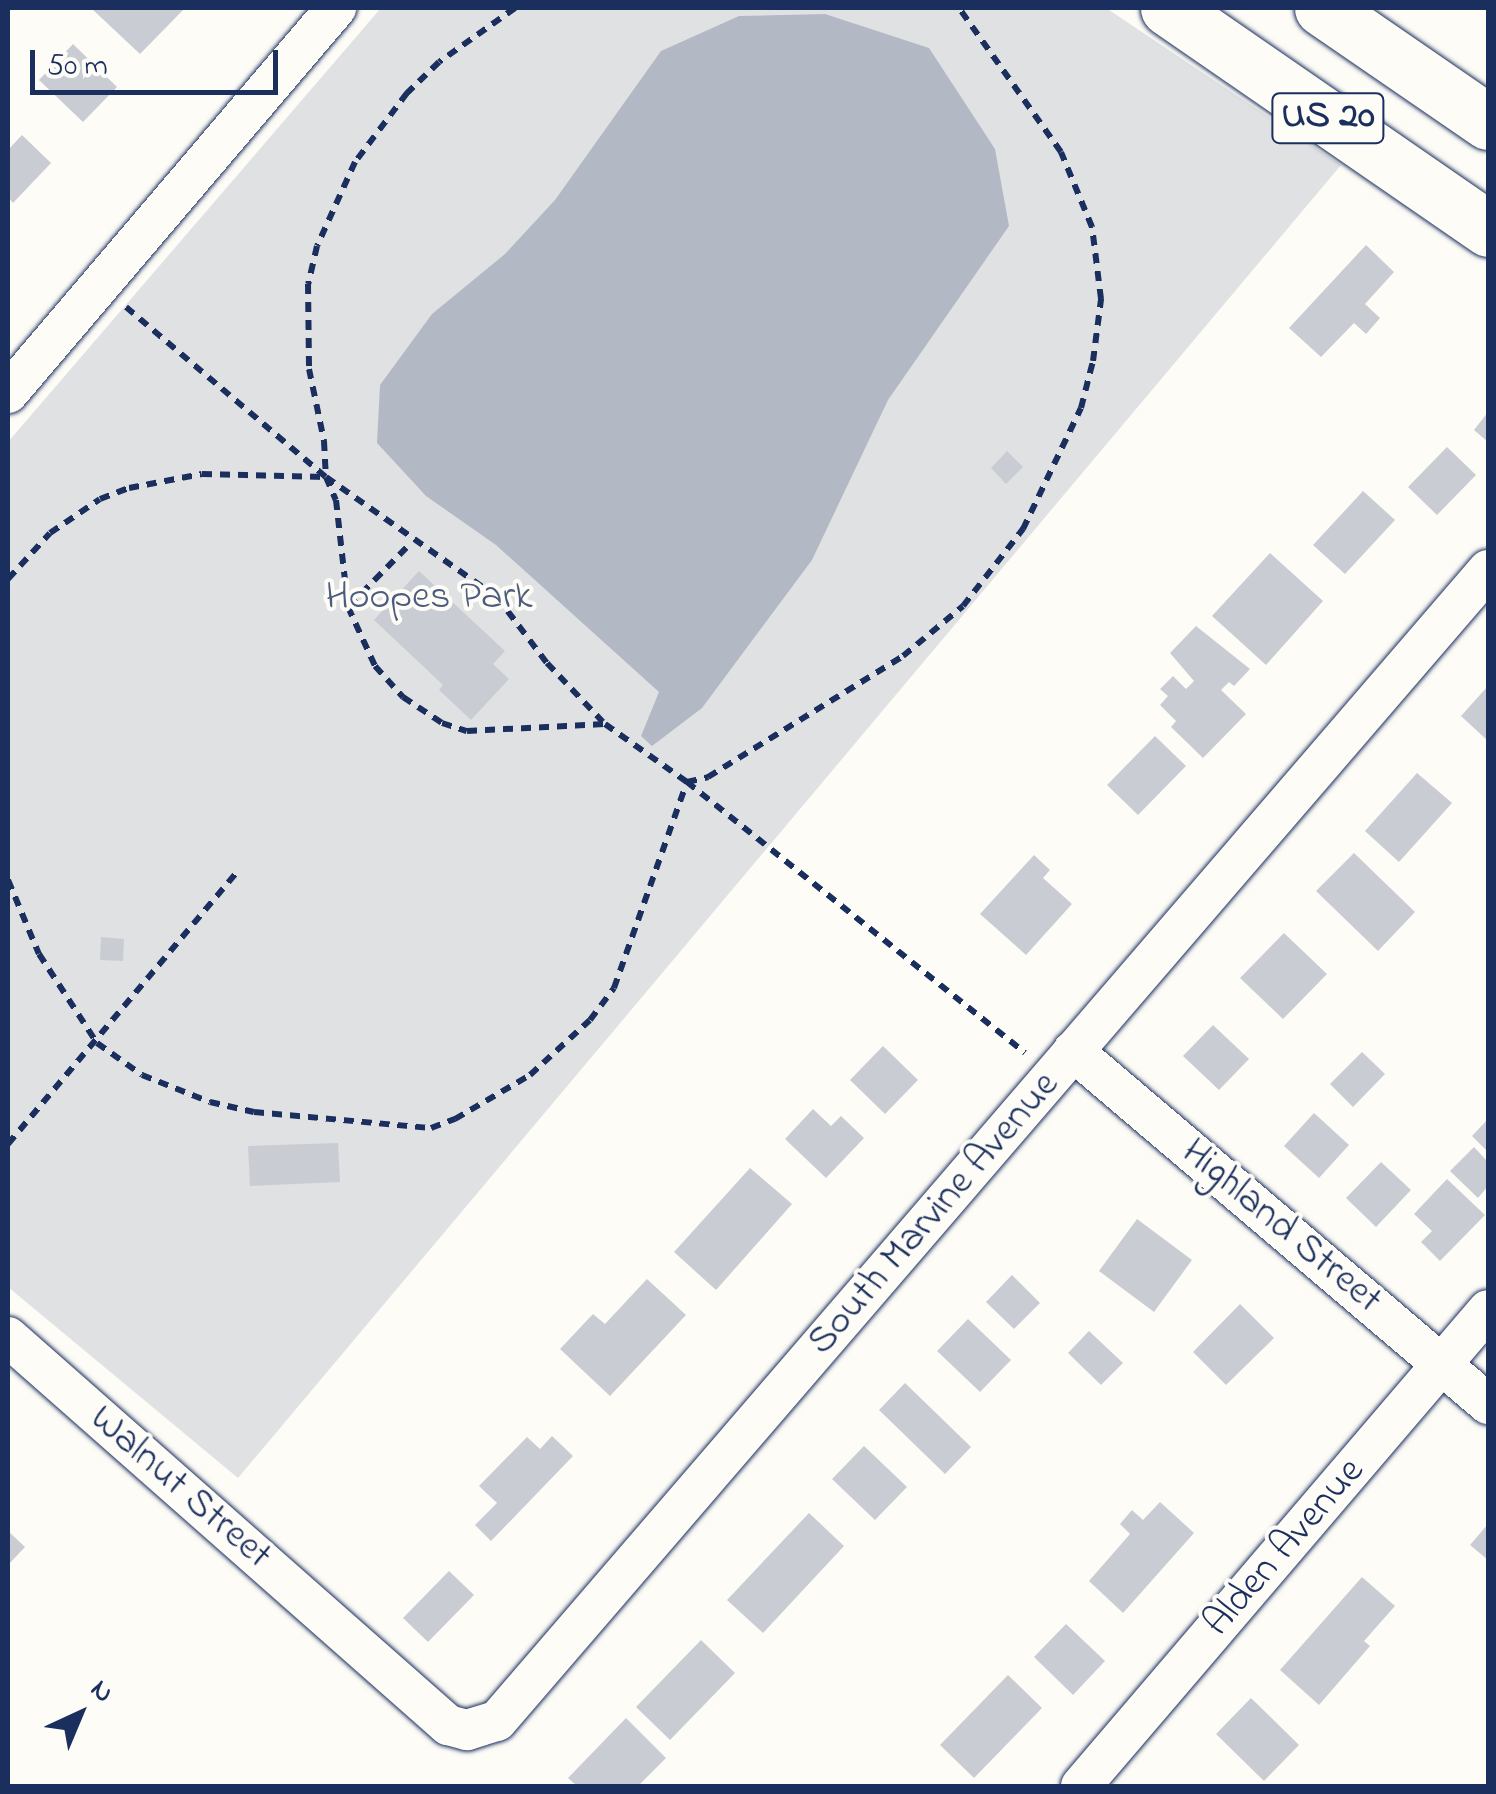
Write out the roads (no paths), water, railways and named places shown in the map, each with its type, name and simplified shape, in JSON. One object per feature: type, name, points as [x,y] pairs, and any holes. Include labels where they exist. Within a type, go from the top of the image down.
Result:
[{"type":"highway","name":"US 20","points":[[1168,8],[1488,229]]},
{"type":"highway","name":"US 20","points":[[1322,8],[1488,122]]},
{"type":"street","points":[[8,393],[336,8]]},
{"type":"street","name":"South Marvine Avenue","points":[[352,1640],[448,1725],[467,1730],[497,1721],[1488,570]]},
{"type":"street","name":"Highland Street","points":[[1063,1064],[1488,1404]]},
{"type":"street","name":"Alden Avenue","points":[[1081,1786],[1488,1310]]},
{"type":"street","name":"Walnut Street","points":[[8,1337],[352,1640]]},
{"type":"park label","name":"Hoopes Park","points":[[429,598]]}]
